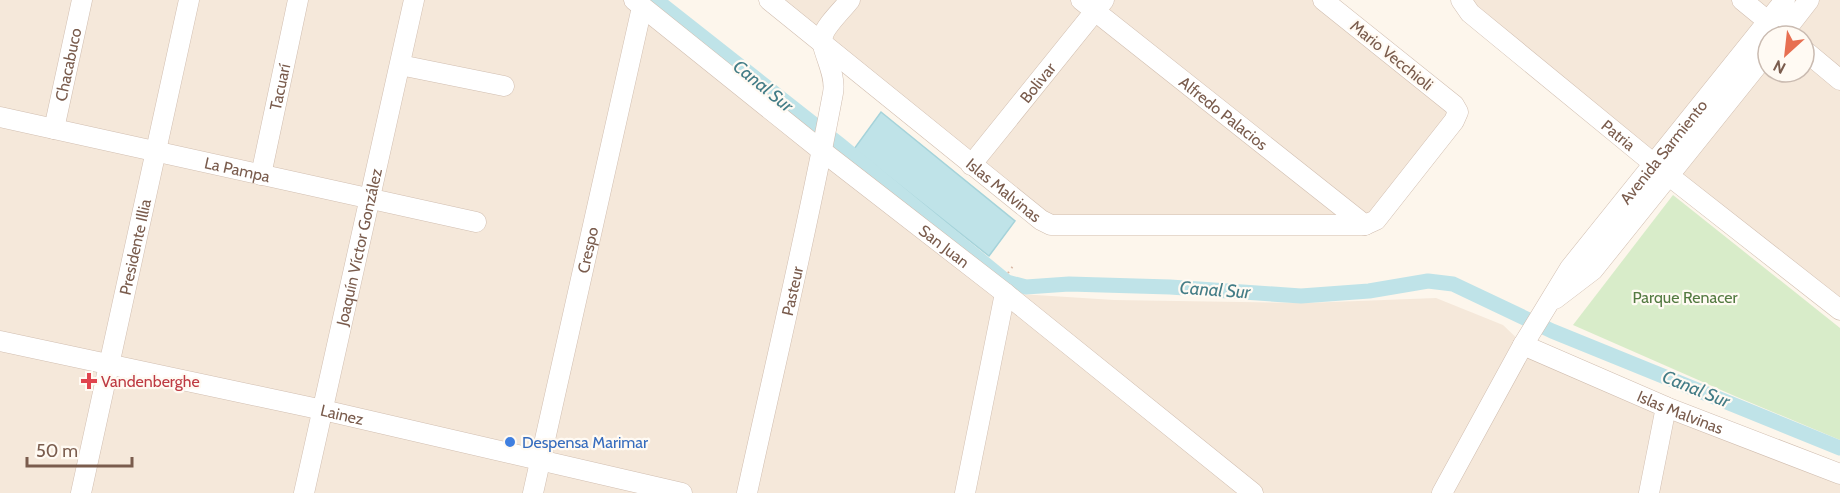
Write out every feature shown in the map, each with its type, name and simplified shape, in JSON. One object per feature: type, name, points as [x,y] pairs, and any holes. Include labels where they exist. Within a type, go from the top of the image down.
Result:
[{"type":"street","name":"Chacabuco","points":[[54,129],[82,0]]},
{"type":"street","name":"Presidente Illia","points":[[81,493],[189,0]]},
{"type":"street","name":"Tacuarí","points":[[261,175],[298,0]]},
{"type":"street","name":"Joaquín Víctor González","points":[[304,493],[414,0]]},
{"type":"street","name":"Islas Malvinas","points":[[769,0],[971,165],[1041,220],[1051,225],[1365,225]]},
{"type":"street","points":[[822,44],[823,34],[850,0]]},
{"type":"street","name":"Mario Vecchioli","points":[[1323,0],[1455,105],[1458,112],[1454,122],[1376,220],[1365,225]]},
{"type":"street","name":"Patria","points":[[1461,0],[1470,13],[1662,170],[1840,310]]},
{"type":"street","points":[[1742,0],[1770,24]]},
{"type":"street","name":"Avenida Sarmiento","points":[[1781,24],[1785,0]]},
{"type":"street","name":"Avenida Sarmiento","points":[[1787,24],[1809,0]]},
{"type":"street","name":"San Juan","points":[[638,3],[822,151],[1005,293],[1253,493]]},
{"type":"street","name":"Crespo","points":[[533,493],[638,3]]},
{"type":"street","name":"Bolivar","points":[[971,165],[1094,4]]},
{"type":"street","name":"Alfredo Palacios","points":[[1094,4],[1365,225]]},
{"type":"street","name":"Pasteur","points":[[747,493],[833,93],[832,70],[822,44]]},
{"type":"street","name":"Avenida Sarmiento","points":[[1450,492],[1546,306],[1593,270],[1662,170],[1756,60]]},
{"type":"street","points":[[1816,60],[1840,80]]},
{"type":"street","points":[[400,65],[504,86]]},
{"type":"street","name":"Avenida Sarmiento","points":[[1662,170],[1756,65]]},
{"type":"street","points":[[833,93],[842,79],[860,75]]},
{"type":"street","name":"La Pampa","points":[[0,117],[476,222]]},
{"type":"street","points":[[965,493],[1005,293]]},
{"type":"street","name":"Lainez","points":[[0,341],[322,410],[682,493]]},
{"type":"street","name":"Islas Malvinas","points":[[1526,341],[1666,407],[1840,474]]},
{"type":"street","points":[[1649,493],[1666,407]]},
{"type":"shaded area","points":[[0,0],[634,0],[1005,293],[1114,300],[1306,303],[1436,298],[1503,325],[1524,345],[1840,474],[1840,493],[0,493]]},
{"type":"shaded area","points":[[769,0],[1323,0],[1454,105],[1376,220],[1061,226]]},
{"type":"shaded area","points":[[1461,0],[1840,0],[1840,310]]},
{"type":"green space","name":"Parque Renacer","points":[[1673,195],[1840,328],[1840,440],[1573,325]]},
{"type":"water","points":[[881,112],[1015,221],[989,256],[854,149]]},
{"type":"waterway","name":"Canal Sur","points":[[656,0],[840,145],[1007,282],[1026,287],[1069,284],[1170,287],[1301,296],[1369,291],[1428,281],[1453,284],[1552,331],[1840,448]]},
{"type":"place","name":"Vandenberghe","points":[[89,381]]},
{"type":"place","name":"Despensa Marimar","points":[[510,442]]}]
